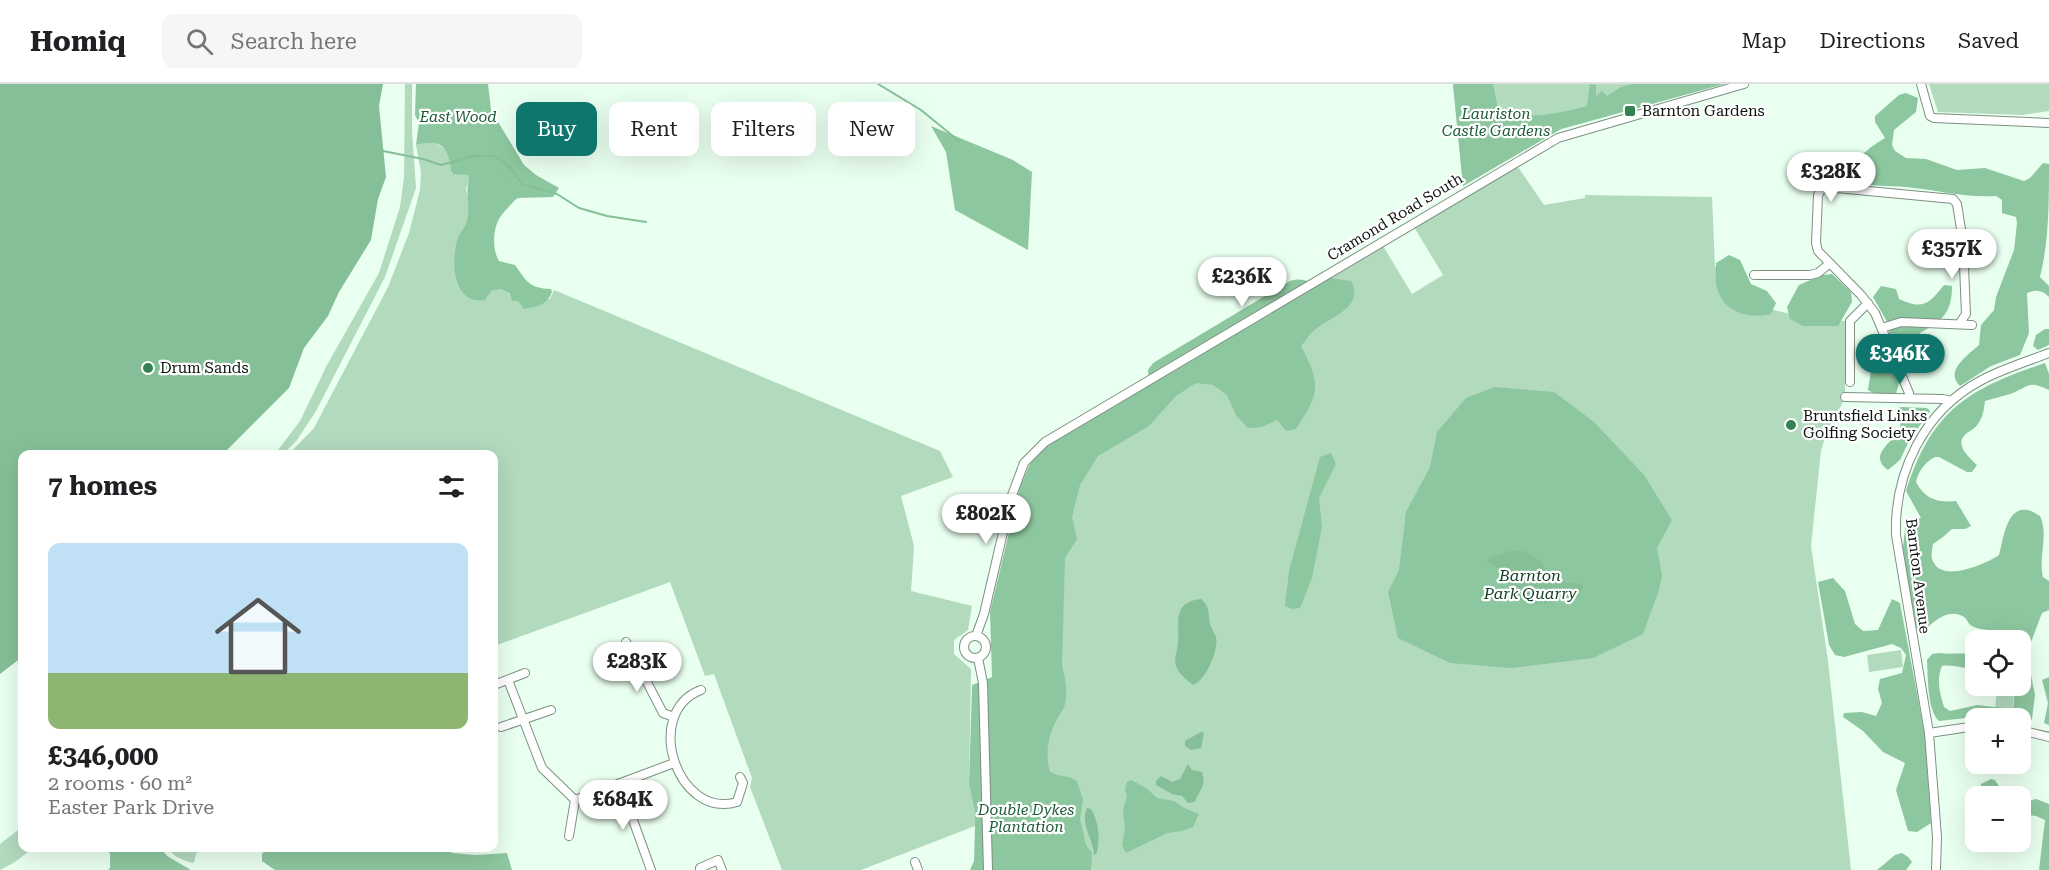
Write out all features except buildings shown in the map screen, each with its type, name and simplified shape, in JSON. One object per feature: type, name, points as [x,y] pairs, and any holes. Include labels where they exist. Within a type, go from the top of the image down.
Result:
[{"type":"street","name":"Cramond Road South","points":[[976,636],[984,614],[1011,498],[1024,463],[1032,453],[1061,431],[1558,138],[1744,84]]},
{"type":"street","points":[[1921,84],[1930,116],[1934,118],[2049,123]]},
{"type":"street","points":[[1909,398],[1882,328],[1868,303],[1818,251],[1816,243],[1818,195],[1821,190],[1826,187],[1953,199],[1957,204],[1963,242],[1966,314],[1959,324]]},
{"type":"street","points":[[1754,276],[1766,279],[1810,275],[1818,273],[1830,263]]},
{"type":"street","points":[[1850,382],[1850,321],[1868,303]]},
{"type":"street","points":[[1882,328],[1901,322],[1972,325]]},
{"type":"street","name":"Barnton Avenue","points":[[1936,870],[1937,837],[1929,733],[1896,535],[1896,511],[1900,487],[1912,454],[1931,423],[1951,401],[1984,379],[2049,353]]},
{"type":"street","points":[[1845,397],[1951,401]]},
{"type":"street","points":[[976,636],[982,638],[986,647],[985,653],[978,658],[969,657],[964,649],[966,640],[976,636]]},
{"type":"street","points":[[626,642],[663,713],[674,717]]},
{"type":"street","points":[[978,658],[983,683],[988,870]]},
{"type":"street","points":[[620,662],[634,659]]},
{"type":"street","points":[[498,684],[525,673]]},
{"type":"street","points":[[508,680],[542,768],[575,800]]},
{"type":"street","points":[[701,690],[687,698],[674,717],[670,737],[674,764],[684,782],[699,796],[722,805],[737,802],[743,783],[740,777]]},
{"type":"street","points":[[501,727],[551,710]]},
{"type":"street","points":[[1929,733],[1965,728]]},
{"type":"street","points":[[2031,733],[2049,737]]},
{"type":"street","points":[[575,800],[674,764]]},
{"type":"street","points":[[620,784],[651,870]]},
{"type":"street","points":[[568,836],[575,800]]},
{"type":"street","points":[[700,870],[718,860],[722,870]]},
{"type":"green space","points":[[405,84],[412,84],[412,131],[416,188],[385,277],[316,411],[297,440],[287,450],[278,450],[300,421],[327,365],[379,273],[400,207],[404,177]]},
{"type":"green space","name":"East Wood","points":[[416,84],[488,84],[491,110],[516,152],[516,156],[536,175],[559,188],[553,197],[515,200],[499,219],[495,234],[494,246],[499,261],[515,265],[526,280],[533,285],[551,289],[550,296],[541,305],[524,309],[518,301],[512,301],[510,294],[501,289],[491,291],[485,300],[474,300],[460,289],[454,260],[457,241],[468,215],[468,175],[454,174],[451,171],[446,150],[442,146],[432,143],[416,145],[419,123],[415,115]]},
{"type":"green space","name":"Lauriston Castle Gardens","points":[[1453,84],[1724,84],[1561,129],[1463,186]]},
{"type":"green space","name":"Lauriston Castle Gardens","points":[[1453,84],[1493,84],[1498,108],[1514,114],[1532,116],[1587,106],[1590,84],[1596,85],[1596,96],[1602,91],[1607,96],[1621,87],[1632,84],[1724,84],[1561,129],[1463,186]]},
{"type":"green space","points":[[1929,84],[2049,84],[2049,111],[2022,115],[1938,112]]},
{"type":"green space","points":[[1906,93],[1918,98],[1916,112],[1894,130],[1892,145],[1895,151],[1906,158],[1926,159],[1957,170],[1985,168],[2024,181],[2030,178],[2043,163],[2049,164],[2047,235],[2040,277],[2049,286],[2049,297],[2039,291],[2027,293],[2029,333],[2020,355],[1991,366],[1960,386],[1956,380],[1956,369],[1964,358],[1979,345],[1981,325],[1994,310],[1996,297],[2014,250],[2016,217],[2002,213],[2002,200],[1996,196],[1973,196],[1874,185],[1855,180],[1857,161],[1867,150],[1885,138],[1875,122],[1875,116],[1899,95]]},
{"type":"green space","points":[[931,126],[1013,160],[1032,172],[1028,250],[955,210],[946,152]]},
{"type":"green space","points":[[430,141],[441,146],[450,159],[451,171],[468,175],[466,189],[470,204],[467,222],[458,239],[491,291],[501,289],[518,300],[550,299],[554,290],[940,451],[953,477],[901,496],[914,546],[911,591],[972,606],[968,630],[954,640],[954,654],[971,669],[969,785],[975,812],[975,826],[861,870],[782,870],[750,787],[752,778],[714,674],[705,676],[670,582],[498,645],[498,450],[293,450],[314,428],[388,287],[409,233],[420,190],[421,172],[416,145]]},
{"type":"green space","points":[[1518,167],[1544,205],[1585,198],[1585,195],[1712,197],[1715,266],[1742,302],[1806,318],[1845,321],[1845,393],[1821,450],[1811,546],[1828,661],[1851,870],[1074,870],[1035,782],[1033,455],[1383,246],[1412,294],[1443,275],[1414,227]]},
{"type":"green space","points":[[1729,255],[1740,260],[1751,284],[1767,291],[1776,303],[1771,314],[1746,315],[1731,309],[1720,296],[1716,285],[1716,263]]},
{"type":"green space","points":[[1832,274],[1851,292],[1852,302],[1838,326],[1803,326],[1790,319],[1787,307],[1799,285],[1822,275]]},
{"type":"green space","name":"Double Dykes Plantation","points":[[1331,278],[1351,281],[1354,297],[1345,310],[1315,330],[1301,346],[1312,370],[1315,388],[1310,406],[1296,429],[1286,431],[1277,420],[1262,427],[1248,428],[1236,415],[1227,395],[1213,385],[1196,383],[1176,396],[1149,426],[1098,456],[1080,485],[1072,517],[1077,539],[1065,558],[1062,665],[1066,699],[1064,708],[1051,733],[1048,759],[1050,772],[1077,781],[1083,800],[1080,819],[1086,845],[1092,853],[1091,870],[970,870],[974,861],[975,826],[975,812],[969,785],[972,685],[992,677],[990,612],[1020,486],[1034,455],[1149,381],[1148,370],[1153,363],[1290,281],[1302,280],[1318,283]]},
{"type":"green space","points":[[1944,285],[1952,286],[1950,303],[1940,320],[1920,333],[1919,365],[1903,367],[1896,394],[1873,393],[1868,390],[1873,357],[1891,329],[1873,297],[1881,286],[1896,289],[1899,299],[1920,304],[1929,301]]},
{"type":"green space","points":[[2049,329],[2049,345],[2038,350],[2033,346],[2036,335]]},
{"type":"green space","points":[[2045,363],[2049,374],[2049,390],[2030,385],[2013,393],[1985,401],[1980,421],[1966,434],[1961,444],[1977,465],[1972,472],[1967,472],[1935,457],[1922,468],[1916,482],[1932,499],[1956,501],[1971,526],[1965,529],[1952,529],[1933,544],[1934,563],[1947,571],[1956,571],[1985,563],[1999,555],[2010,519],[2020,510],[2032,511],[2040,516],[2044,531],[2042,569],[2043,577],[2049,581],[2049,610],[2042,613],[2031,642],[2031,630],[1977,628],[1969,624],[1964,617],[1953,614],[1943,616],[1925,630],[1916,628],[1912,618],[1903,547],[1906,520],[1921,518],[1906,491],[1916,463],[1928,440],[1956,406],[1994,383]]},
{"type":"green space","points":[[1495,387],[1554,392],[1594,422],[1644,475],[1672,520],[1657,548],[1662,576],[1643,634],[1593,658],[1511,668],[1450,663],[1398,638],[1388,592],[1399,570],[1406,512],[1430,467],[1437,432],[1466,398]]},
{"type":"green space","points":[[1898,408],[1927,408],[1930,411],[1909,441],[1900,460],[1888,470],[1882,464],[1881,453],[1900,428]]},
{"type":"green space","points":[[1331,453],[1336,464],[1319,498],[1322,527],[1312,578],[1300,608],[1292,609],[1285,606],[1289,571],[1320,457]]},
{"type":"green space","points":[[1833,578],[1845,591],[1855,624],[1863,631],[1878,630],[1892,599],[1900,603],[1925,736],[1931,823],[1917,832],[1908,831],[1896,790],[1905,763],[1883,752],[1863,731],[1843,717],[1844,713],[1862,712],[1876,716],[1882,703],[1878,689],[1880,679],[1902,673],[1906,655],[1901,648],[1892,644],[1844,657],[1835,655],[1829,645],[1818,582]]},
{"type":"green space","points":[[1901,650],[1903,667],[1869,672],[1867,655]]},
{"type":"green space","points":[[1932,654],[1965,654],[1965,668],[1942,666],[1940,671],[1940,692],[1944,707],[1950,711],[1977,705],[2004,708],[1965,708],[1965,718],[1939,721],[1932,709],[1928,683],[1927,660]]},
{"type":"green space","points":[[2031,675],[2035,695],[2032,719],[2031,708],[2013,708],[2014,696],[2031,696]]},
{"type":"green space","points":[[2049,677],[2049,725],[2044,723],[2048,703],[2042,680]]},
{"type":"green space","points":[[1996,696],[2014,696],[2012,708],[1995,708]]},
{"type":"green space","points":[[1991,779],[1995,780],[1999,786],[1981,786]]},
{"type":"green space","points":[[1131,780],[1146,788],[1157,798],[1174,801],[1199,814],[1193,827],[1167,833],[1126,853],[1122,845],[1125,829],[1123,810],[1127,797],[1125,789],[1127,782]]},
{"type":"green space","points":[[2036,799],[2049,804],[2049,870],[2039,870],[2045,820],[2031,815],[2031,800]]},
{"type":"green space","points":[[18,830],[18,852],[28,852],[0,870],[0,844]]},
{"type":"green space","points":[[109,852],[164,852],[191,870],[108,870]]},
{"type":"green space","points":[[172,852],[197,852],[192,863],[175,856]]},
{"type":"green space","points":[[264,852],[451,852],[476,855],[507,853],[512,870],[275,870],[262,861]]},
{"type":"green space","points":[[1902,853],[1912,862],[1906,870],[1877,870],[1895,855]]},
{"type":"water","name":"Drum Sands","points":[[0,84],[383,84],[379,106],[386,177],[378,199],[371,240],[339,292],[328,316],[304,348],[289,388],[227,450],[18,450],[18,660],[0,674]]},
{"type":"water","name":"Barnton Park Quarry","points":[[1509,551],[1524,551],[1541,561],[1547,575],[1561,582],[1582,584],[1583,589],[1567,598],[1546,603],[1526,602],[1517,598],[1510,593],[1508,577],[1487,562],[1489,558]]},
{"type":"water","points":[[1201,599],[1207,607],[1216,643],[1206,672],[1198,683],[1193,685],[1182,675],[1176,665],[1178,622],[1181,609],[1185,604]]},
{"type":"water","points":[[1201,732],[1204,733],[1201,748],[1191,750],[1185,746],[1185,741]]},
{"type":"water","points":[[1188,764],[1192,770],[1202,772],[1203,781],[1195,802],[1188,803],[1182,796],[1172,794],[1156,785],[1156,781],[1161,776],[1172,782],[1180,779]]},
{"type":"water","points":[[1087,808],[1091,809],[1094,814],[1098,831],[1097,853],[1094,855],[1085,820]]},
{"type":"waterway","points":[[878,84],[921,110],[959,141]]},
{"type":"waterway","points":[[383,151],[441,165],[473,156],[494,156],[510,167],[522,184],[557,194],[579,208],[607,216],[646,222]]},
{"type":"place","name":"Barnton Gardens","points":[[1630,111]]},
{"type":"place","name":"Drum Sands","points":[[148,368]]},
{"type":"place","name":"Bruntsfield Links Golfing Society","points":[[1791,425]]}]
